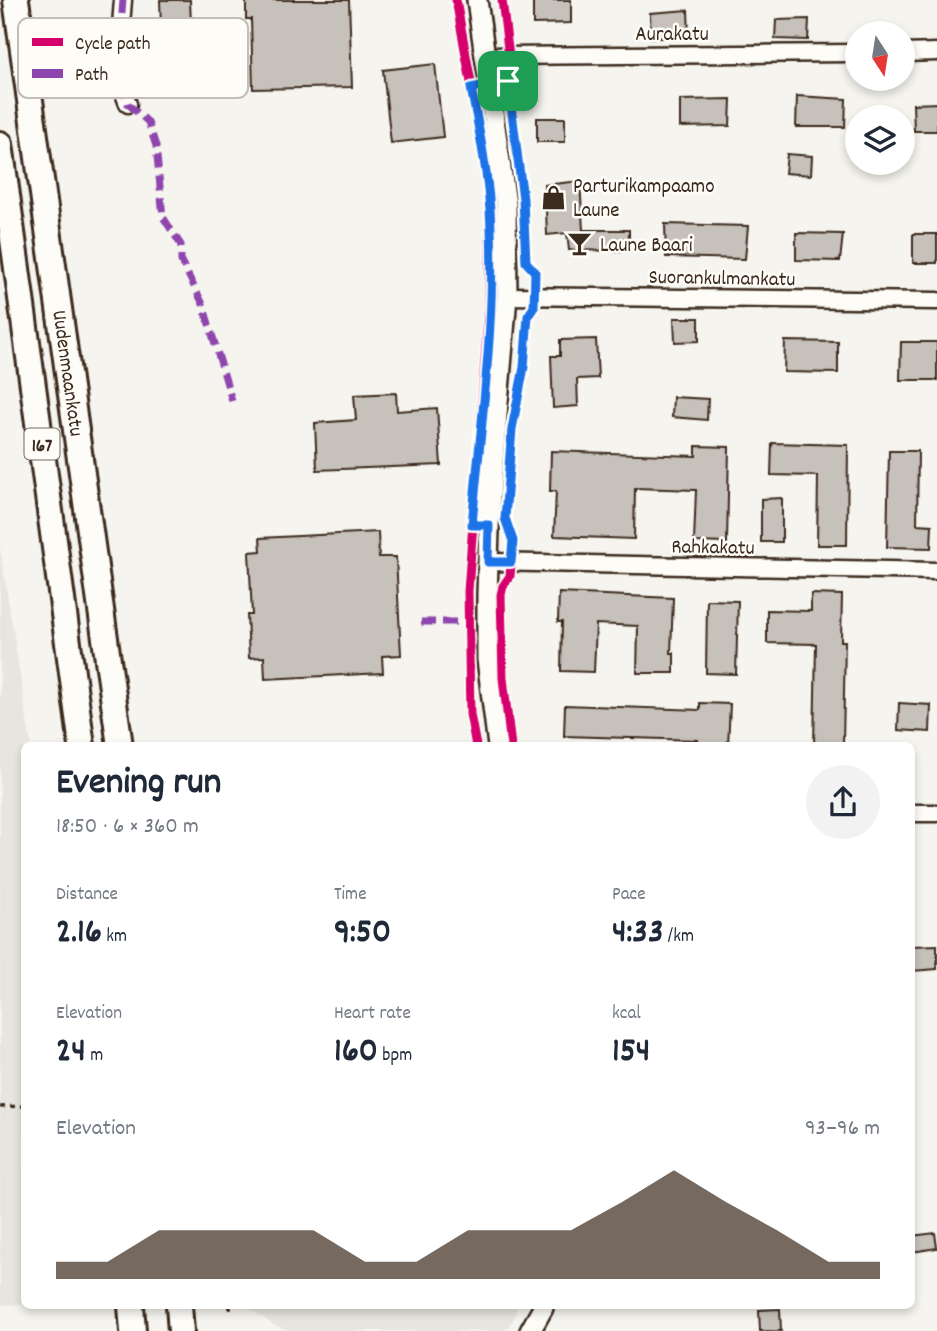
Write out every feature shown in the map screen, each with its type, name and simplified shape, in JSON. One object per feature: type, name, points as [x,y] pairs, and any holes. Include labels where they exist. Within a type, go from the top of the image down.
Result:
[{"type":"main road","name":"Uudenmaankatu","points":[[16,0],[19,18]]},
{"type":"main road","name":"Uudenmaankatu","points":[[30,98],[119,742]]},
{"type":"main road","name":"Uudenmaankatu","points":[[0,144],[81,742]]},
{"type":"main road","points":[[131,1309],[133,1331]]},
{"type":"main road","points":[[178,1309],[181,1331]]},
{"type":"street","points":[[122,18],[123,0]]},
{"type":"street","points":[[477,0],[506,204],[507,296],[488,562],[487,659],[497,742]]},
{"type":"street","points":[[915,52],[937,52]]},
{"type":"street","name":"Aurakatu","points":[[486,56],[845,53]]},
{"type":"street","points":[[126,98],[128,104]]},
{"type":"street","name":"Suorankulmankatu","points":[[507,296],[937,301]]},
{"type":"street","name":"Rahkakatu","points":[[488,562],[937,571]]},
{"type":"street","points":[[915,813],[937,813]]},
{"type":"street","points":[[530,1331],[542,1309]]},
{"type":"street","points":[[543,1309],[546,1331]]},
{"type":"path","points":[[0,1107],[21,1106]]},
{"type":"path","points":[[231,1309],[240,1315]]},
{"type":"shaded area","points":[[0,547],[31,742],[21,742],[21,1304],[0,1305]]},
{"type":"shaded area","points":[[250,1309],[516,1309],[508,1328],[501,1331],[291,1331],[275,1326]]},
{"type":"building","points":[[160,0],[190,0],[191,18],[161,18]]},
{"type":"building","points":[[246,0],[349,0],[352,87],[253,89],[251,19],[246,18]]},
{"type":"building","points":[[533,0],[571,0],[571,23],[533,24]]},
{"type":"building","points":[[688,10],[689,38],[651,38],[650,13]]},
{"type":"building","points":[[809,19],[808,40],[775,39],[776,20]]},
{"type":"building","points":[[435,64],[443,137],[391,143],[383,70]]},
{"type":"building","points":[[797,96],[846,99],[845,127],[796,127]]},
{"type":"building","points":[[731,99],[730,126],[680,127],[680,100]]},
{"type":"building","points":[[937,103],[937,131],[915,131],[913,104]]},
{"type":"building","points":[[537,118],[565,118],[565,142],[537,142]]},
{"type":"building","points":[[787,154],[812,156],[811,175],[785,173]]},
{"type":"building","points":[[580,181],[583,230],[629,230],[629,251],[569,250],[567,233],[547,235],[545,185]]},
{"type":"building","points":[[665,224],[748,226],[745,259],[666,257]]},
{"type":"building","points":[[796,233],[843,234],[840,261],[796,260]]},
{"type":"building","points":[[913,234],[937,234],[937,263],[913,263]]},
{"type":"building","points":[[674,318],[699,318],[699,341],[675,342]]},
{"type":"building","points":[[596,339],[598,378],[577,379],[578,406],[553,408],[551,356],[560,356],[560,340]]},
{"type":"building","points":[[785,341],[838,342],[838,373],[784,372]]},
{"type":"building","points":[[901,342],[937,342],[937,380],[900,380]]},
{"type":"building","points":[[396,393],[397,411],[437,408],[441,465],[317,470],[315,423],[356,420],[354,395]]},
{"type":"building","points":[[673,397],[708,399],[707,420],[672,417]]},
{"type":"building","points":[[772,443],[848,445],[847,545],[817,545],[818,476],[771,475]]},
{"type":"building","points":[[696,446],[729,447],[727,543],[694,542],[696,490],[635,488],[634,539],[554,536],[556,491],[550,491],[551,451],[696,456]]},
{"type":"building","points":[[889,451],[918,451],[917,524],[932,525],[931,548],[887,547]]},
{"type":"building","points":[[782,498],[782,542],[761,542],[761,499]]},
{"type":"building","points":[[378,532],[379,557],[396,557],[401,655],[382,656],[383,673],[265,679],[264,657],[249,658],[247,615],[252,615],[249,552],[261,551],[260,538]]},
{"type":"building","points":[[559,593],[673,598],[671,653],[674,653],[674,673],[637,673],[638,626],[596,624],[594,672],[561,671],[562,622],[558,622]]},
{"type":"building","points":[[811,594],[842,595],[841,641],[845,641],[843,742],[814,742],[816,644],[767,643],[767,610],[811,611]]},
{"type":"building","points":[[707,600],[738,601],[736,674],[706,673]]},
{"type":"building","points":[[700,703],[730,704],[728,742],[564,736],[565,705],[700,710]]},
{"type":"building","points":[[899,703],[931,705],[930,732],[898,730]]},
{"type":"building","points":[[937,945],[937,969],[915,971],[915,946]]},
{"type":"building","points":[[935,1233],[937,1248],[915,1252],[915,1236]]},
{"type":"building","points":[[780,1309],[781,1331],[760,1331],[759,1310]]},
{"type":"marked path","points":[[122,18],[123,0]]},
{"type":"marked path","points":[[126,98],[128,104],[148,122],[156,146],[163,217],[181,245],[181,261],[203,304],[232,401]]},
{"type":"marked path","points":[[421,622],[467,622]]},
{"type":"cycle path","points":[[456,0],[485,160],[490,210],[489,306],[468,591],[470,714],[475,742]]},
{"type":"cycle path","points":[[502,0],[510,65],[508,92],[523,199],[526,262],[535,272],[534,307],[529,316],[524,367],[512,429],[505,518],[513,541],[510,576],[501,595],[503,678],[511,742]]},
{"type":"place","name":"Parturikampaamo Laune","points":[[553,197]]},
{"type":"place","name":"Laune Baari","points":[[580,244]]},
{"type":"route","points":[[508,81],[523,199],[526,262],[535,272],[534,307],[528,316],[524,367],[512,429],[505,518],[513,541],[511,562],[488,562],[489,525],[472,525],[480,443],[491,247],[485,160],[471,88],[508,81]]}]
